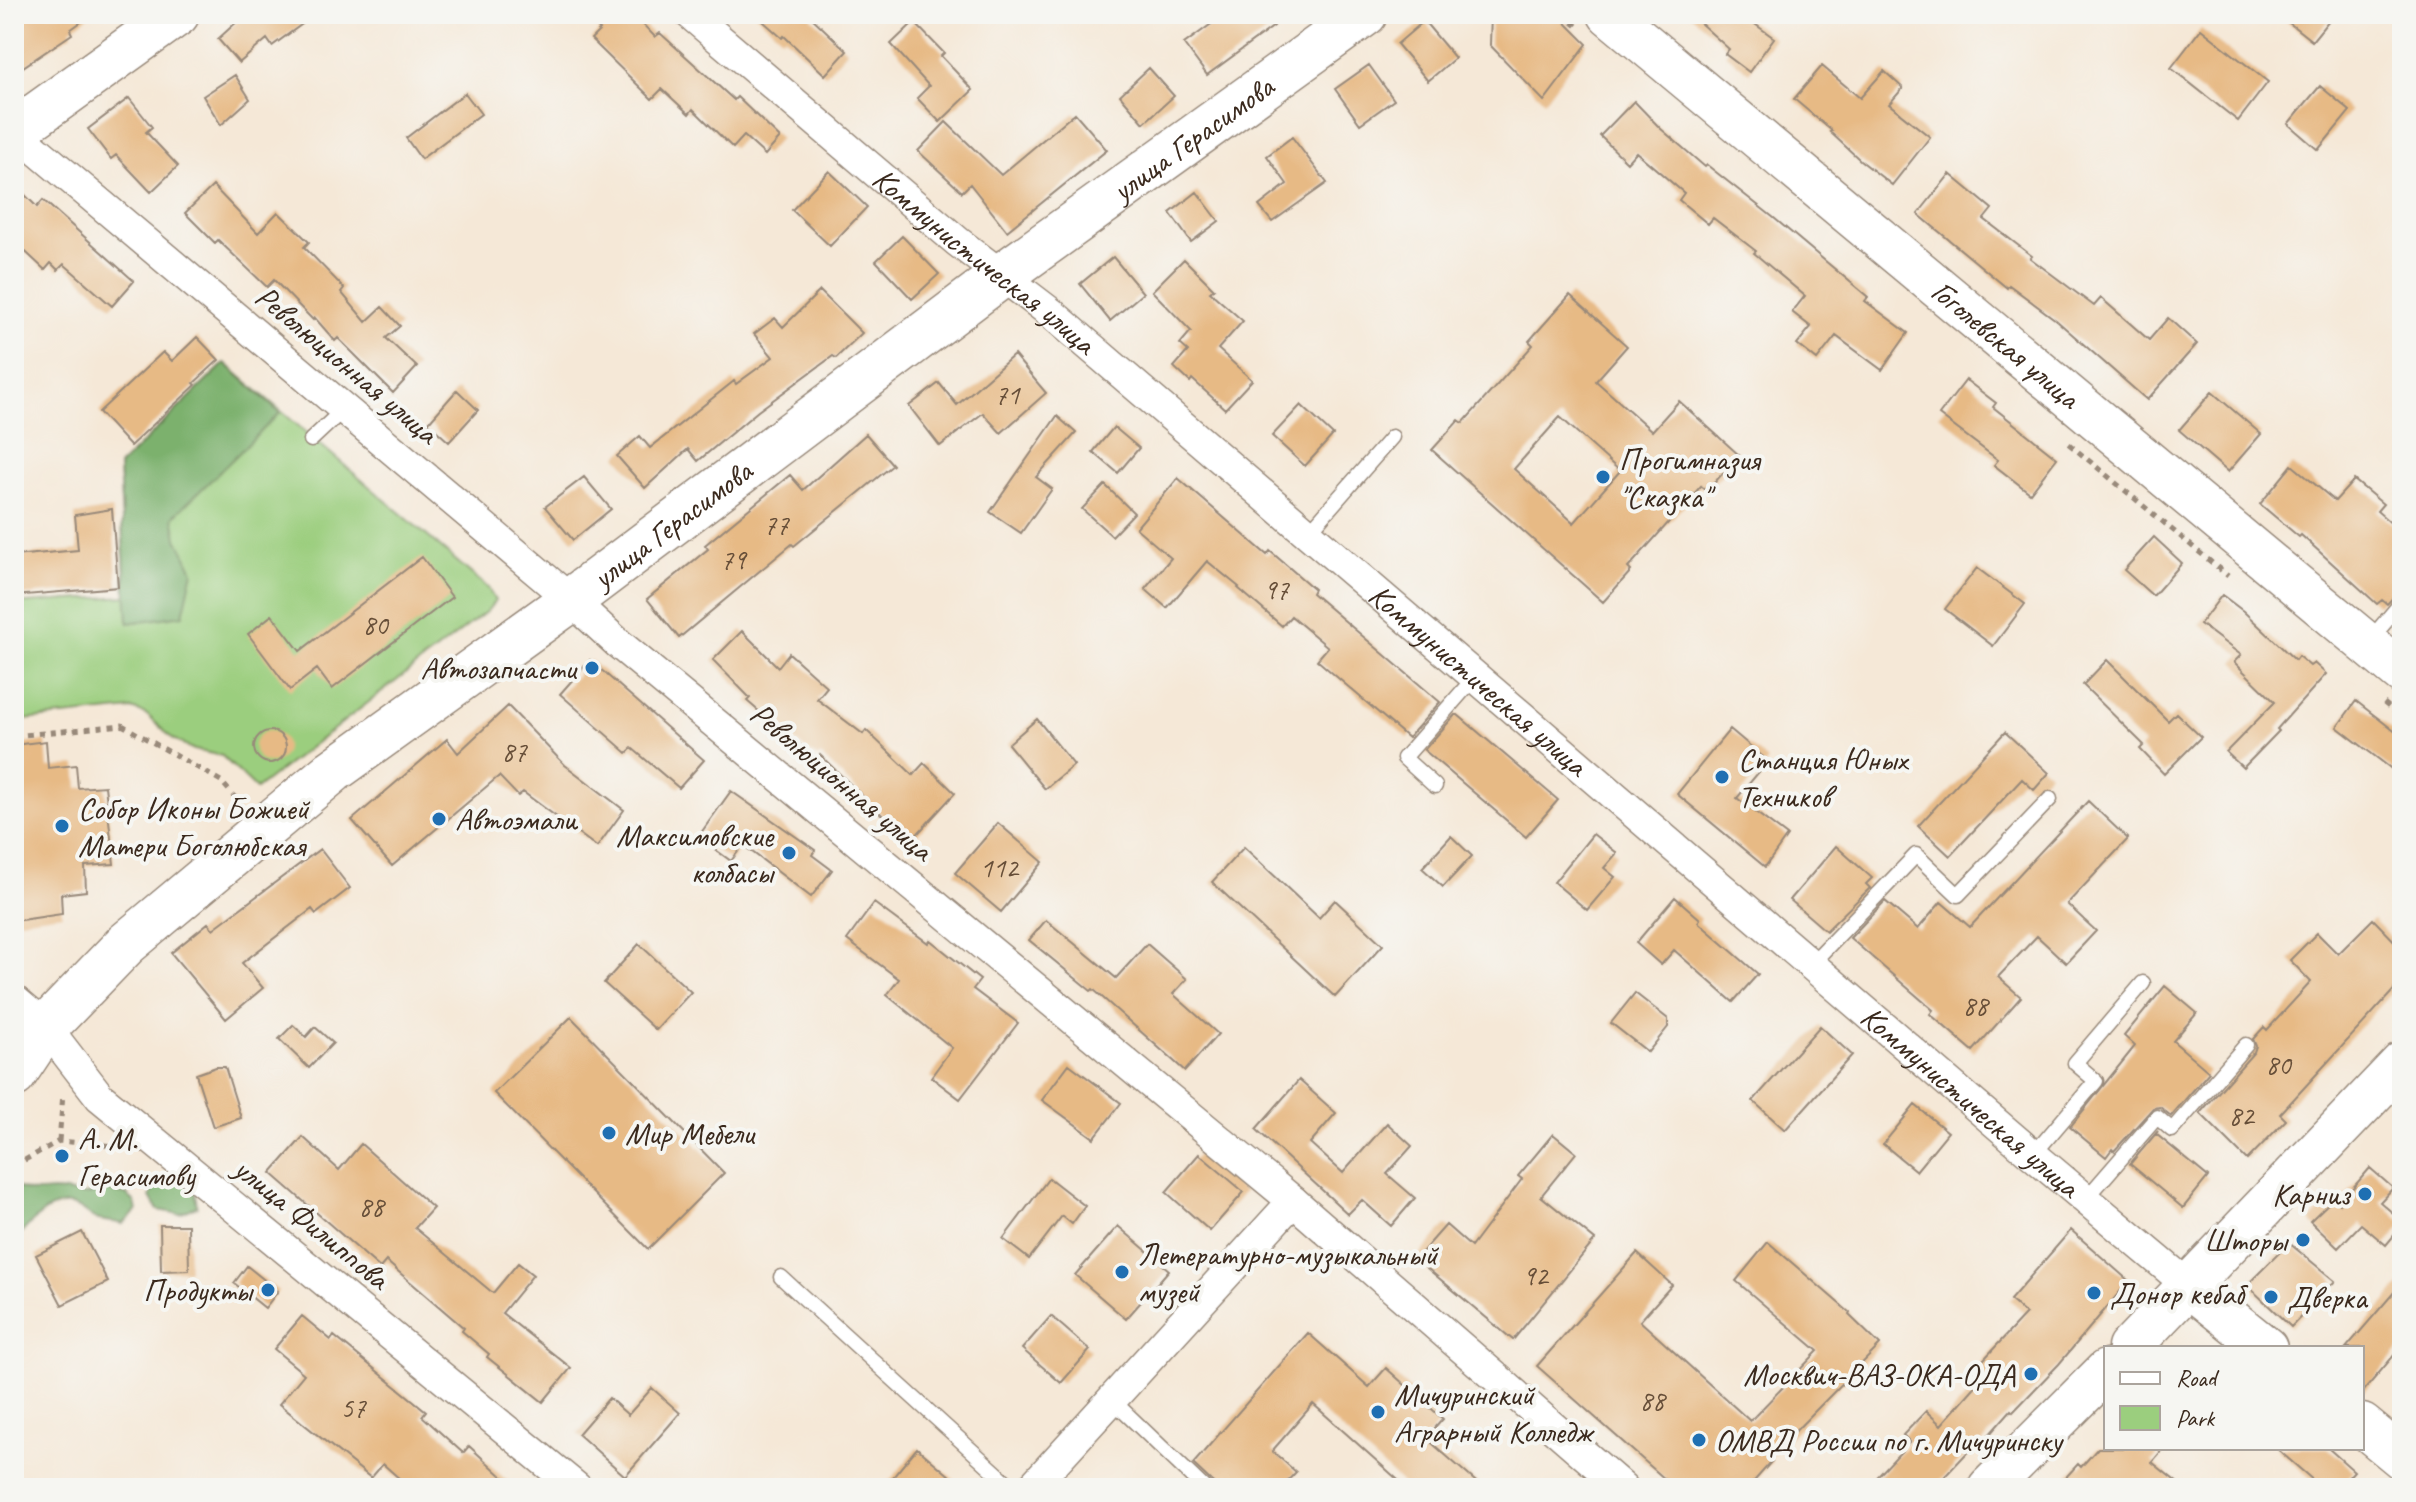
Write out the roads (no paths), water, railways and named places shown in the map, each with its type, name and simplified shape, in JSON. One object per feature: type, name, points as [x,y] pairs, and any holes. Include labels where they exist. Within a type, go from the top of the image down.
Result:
[{"type":"main road","points":[[14,131],[177,14]]},
{"type":"main road","name":"улица Герасимова","points":[[14,1075],[30,1014],[126,944],[333,771],[571,600],[1001,276],[1365,14]]},
{"type":"street","name":"Коммунистическая улица","points":[[690,14],[1001,276],[1051,313],[2085,1200],[2264,1346]]},
{"type":"street","name":"Гоголевская улица","points":[[1609,14],[2402,673]]},
{"type":"street","name":"Революционная улица","points":[[14,131],[631,654],[1293,1201],[1623,1488]]},
{"type":"street","name":"улица Филиппова","points":[[30,1014],[100,1097],[577,1488]]},
{"type":"street","points":[[2131,1346],[2402,1063]]},
{"type":"street","points":[[1031,1488],[1293,1201]]},
{"type":"street","points":[[1989,1488],[2104,1373]]},
{"type":"street","points":[[2364,1427],[2402,1458]]},
{"type":"lane","points":[[311,440],[344,409]]},
{"type":"lane","points":[[1308,533],[1392,437]]},
{"type":"lane","points":[[2367,644],[2402,602]]},
{"type":"lane","points":[[1435,786],[1404,758],[1475,677]]},
{"type":"lane","points":[[1810,965],[1916,855],[1958,895],[2050,799]]},
{"type":"lane","points":[[2033,1155],[2096,1081],[2075,1063],[2143,983]]},
{"type":"lane","points":[[2085,1200],[2157,1117],[2172,1130],[2246,1045]]},
{"type":"lane","points":[[781,1277],[1013,1488]]},
{"type":"lane","points":[[1111,1399],[1204,1488]]},
{"type":"place","name":"Прогимназия \"Сказка\"","points":[[1603,477]]},
{"type":"place","name":"Автозапчасти","points":[[592,668]]},
{"type":"place","name":"Станция Юных Техников","points":[[1722,777]]},
{"type":"place","name":"Автоэмали","points":[[439,819]]},
{"type":"place","name":"Собор Иконы Божией Матери Боголюбская","points":[[62,826]]},
{"type":"place","name":"Максимовские колбасы","points":[[789,853]]},
{"type":"place","name":"Мир Мебели","points":[[609,1133]]},
{"type":"place","name":"А. М. Герасимову","points":[[62,1156]]},
{"type":"place","name":"Карниз","points":[[2365,1194]]},
{"type":"place","name":"Шторы","points":[[2303,1240]]},
{"type":"place","name":"Летературно-музыкальный музей","points":[[1122,1272]]},
{"type":"place","name":"Продукты","points":[[268,1290]]},
{"type":"place","name":"Донор кебаб","points":[[2094,1293]]},
{"type":"place","name":"Дверка","points":[[2271,1297]]},
{"type":"place","name":"Москвич-ВАЗ-ОКА-ОДА","points":[[2031,1374]]},
{"type":"place","name":"Мичуринский Аграрный Колледж","points":[[1378,1412]]},
{"type":"place","name":"ОМВД России по г. Мичуринску","points":[[1699,1440]]}]
